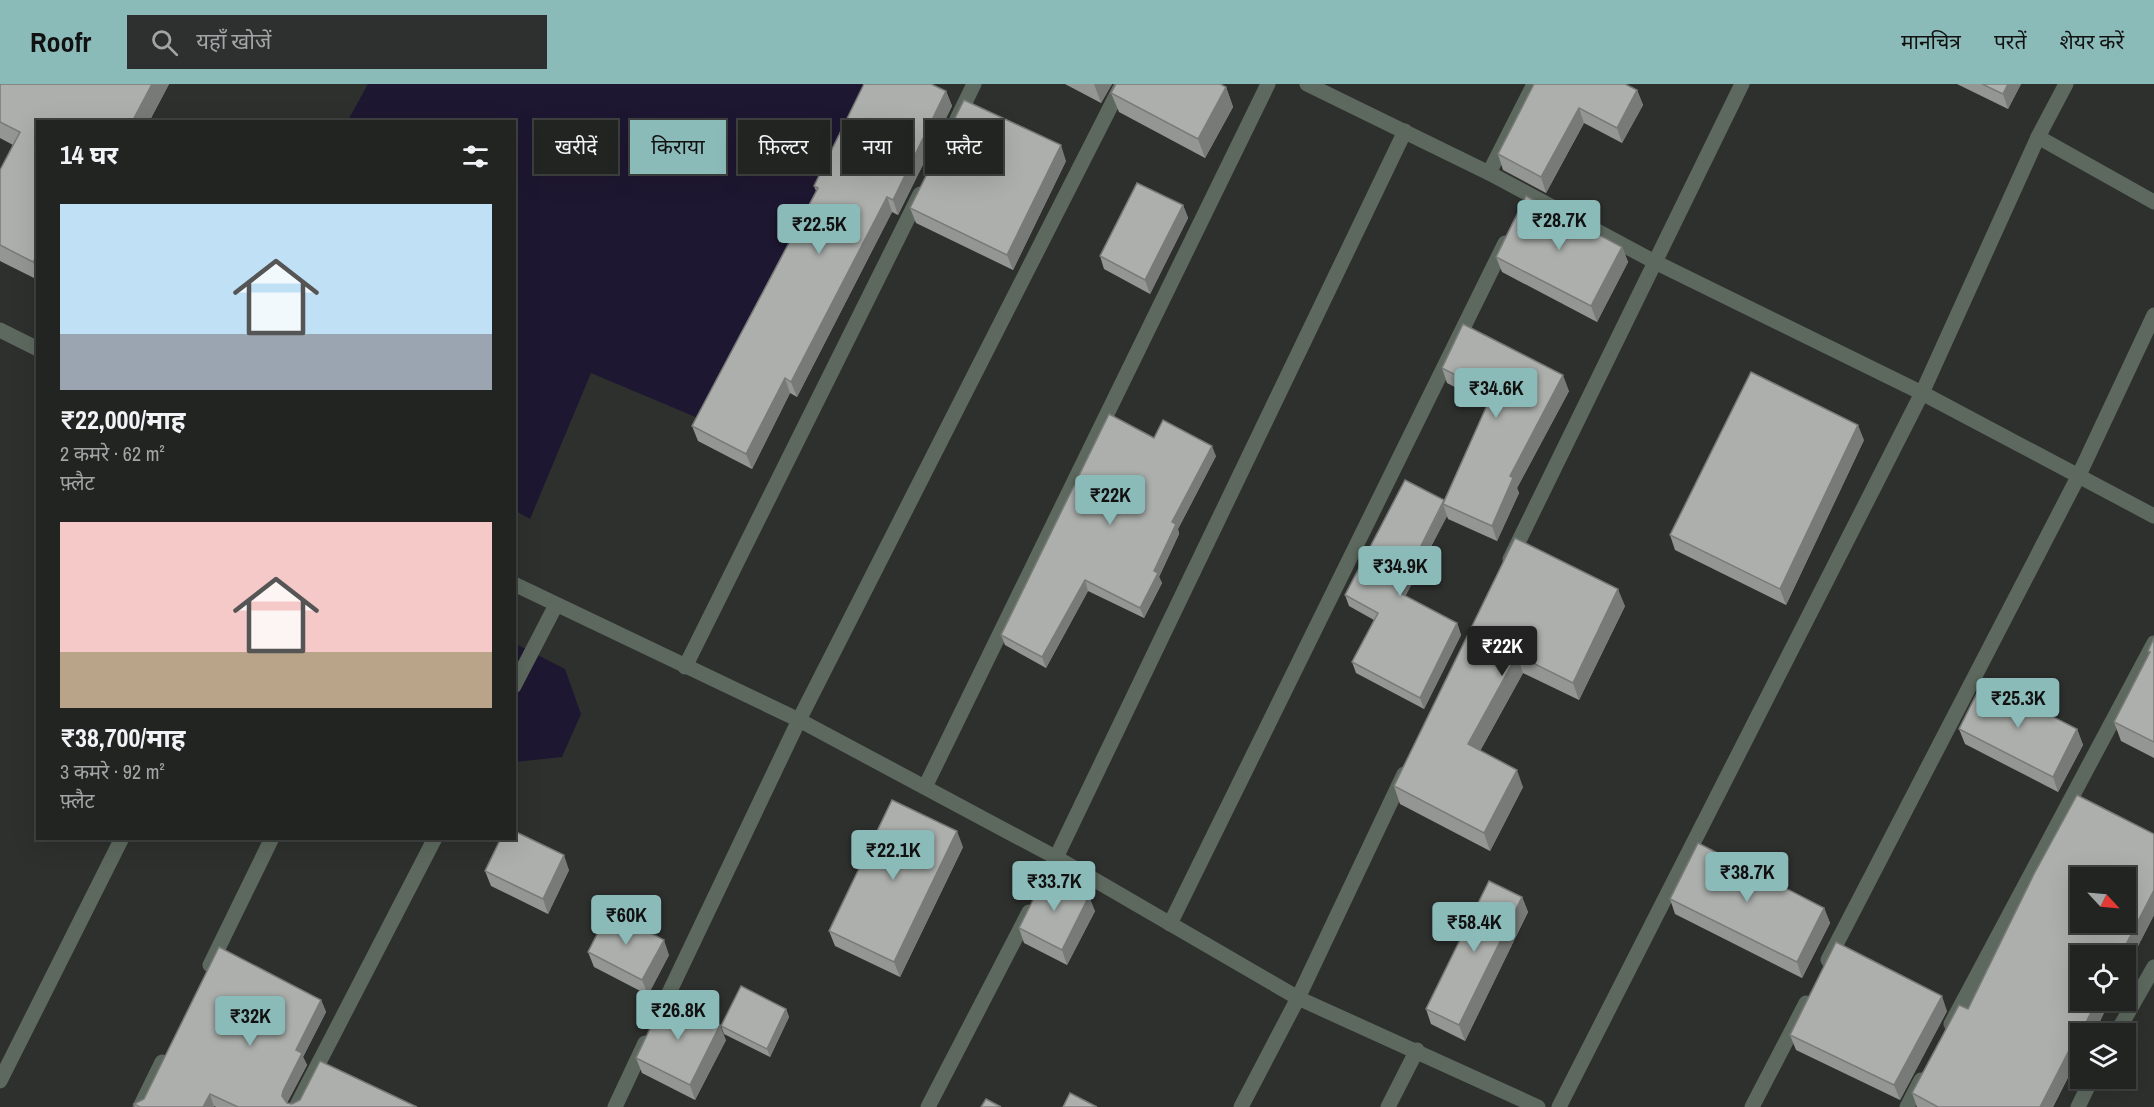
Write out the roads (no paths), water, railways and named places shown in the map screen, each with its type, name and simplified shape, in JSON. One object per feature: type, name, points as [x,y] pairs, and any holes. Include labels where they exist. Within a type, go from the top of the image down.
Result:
[{"type":"street","points":[[957,120],[974,84]]},
{"type":"street","points":[[615,1107],[799,720],[1122,84]]},
{"type":"street","points":[[925,787],[1268,84]]},
{"type":"street","points":[[1307,84],[1489,173],[1526,200],[1922,393],[2154,516]]},
{"type":"street","points":[[1489,173],[1534,84]]},
{"type":"street","points":[[1504,571],[1742,84]]},
{"type":"street","points":[[1559,1107],[1922,393],[2038,137],[2066,84]]},
{"type":"street","points":[[928,1107],[1057,858],[1406,131]]},
{"type":"street","points":[[2038,137],[2154,202]]},
{"type":"street","points":[[685,667],[927,181]]},
{"type":"street","points":[[1170,924],[1513,227]]},
{"type":"street","points":[[1823,971],[2078,477],[2154,315]]},
{"type":"street","points":[[0,330],[36,348]]},
{"type":"street","points":[[516,585],[799,720],[1057,858],[1298,998],[1417,1050],[1538,1107]]},
{"type":"street","points":[[516,682],[556,605]]},
{"type":"street","points":[[1945,1035],[2154,643]]},
{"type":"street","points":[[1241,1107],[1298,998],[1410,760]]},
{"type":"street","points":[[0,1081],[121,840]]},
{"type":"street","points":[[204,978],[271,840]]},
{"type":"street","points":[[296,1107],[434,840]]},
{"type":"street","points":[[2122,1023],[2154,967]]},
{"type":"street","points":[[1752,1107],[1812,992]]},
{"type":"street","points":[[1388,1107],[1417,1050]]},
{"type":"street","points":[[140,1107],[167,1053]]},
{"type":"street","points":[[1907,1107],[1928,1067]]},
{"type":"street","points":[[2078,1107],[2087,1089]]}]
